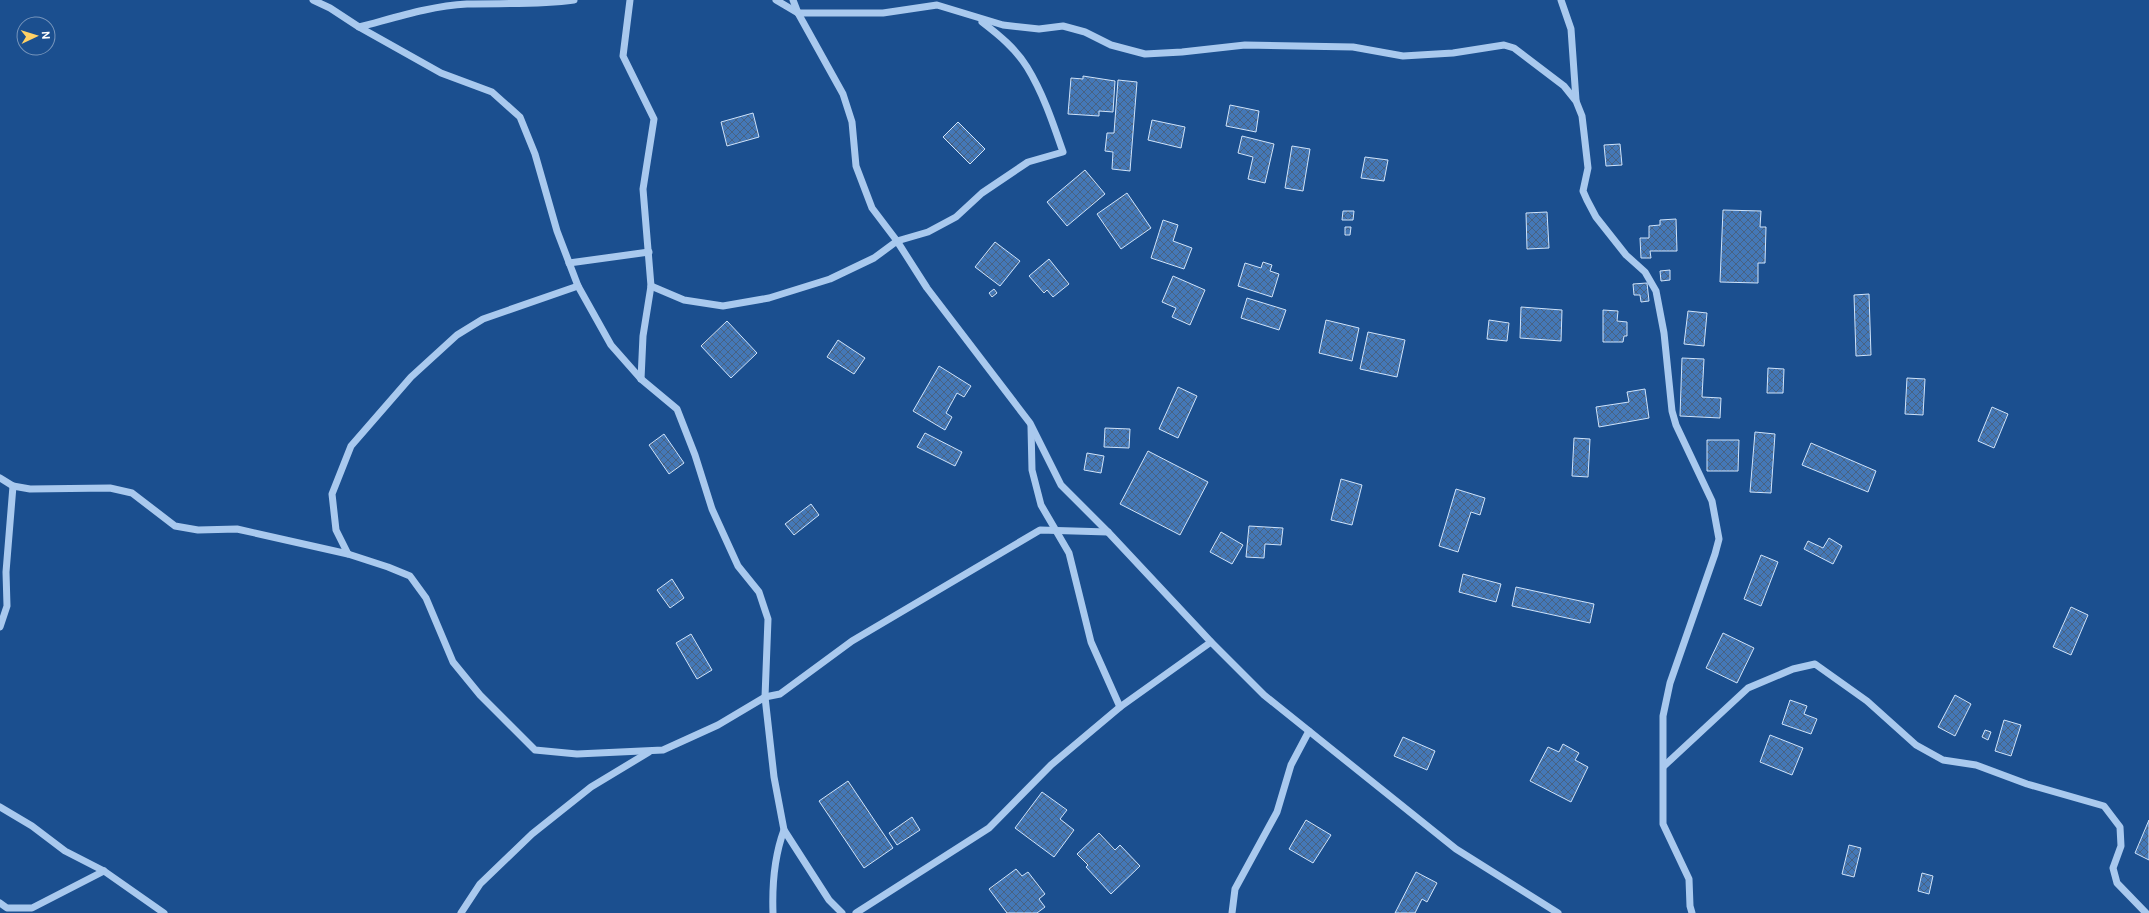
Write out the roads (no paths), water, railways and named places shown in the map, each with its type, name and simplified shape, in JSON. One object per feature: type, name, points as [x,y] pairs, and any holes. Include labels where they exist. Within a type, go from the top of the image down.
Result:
[{"type":"street","points":[[313,0],[330,8],[359,27],[441,73],[492,92],[520,117],[535,154],[557,232],[578,286],[611,345],[641,379],[677,409],[695,455],[712,509],[738,566],[759,592],[768,619],[765,697],[774,777],[784,830],[828,900],[842,913]]},
{"type":"street","points":[[359,27],[426,9],[466,4],[527,5],[574,0]]},
{"type":"street","points":[[630,0],[623,56],[654,119],[643,189],[651,286],[643,336],[641,379]]},
{"type":"street","points":[[776,0],[798,13],[883,13],[937,5],[980,20],[1003,25],[1039,29],[1063,26],[1085,32],[1111,45],[1145,54],[1182,52],[1246,45],[1353,47],[1403,56],[1453,53],[1504,45],[1514,48],[1541,67],[1564,86],[1576,101],[1582,116],[1588,168],[1583,191],[1596,217],[1626,255],[1646,272],[1656,291],[1664,333],[1672,411],[1676,425],[1712,501],[1719,539],[1670,683],[1663,716],[1663,824],[1689,879],[1690,906],[1692,913]]},
{"type":"street","points":[[793,0],[798,13],[843,94],[852,122],[856,166],[872,208],[897,241],[927,288],[1030,423],[1061,485],[1108,532],[1211,642],[1264,695],[1456,849],[1558,913]]},
{"type":"street","points":[[1561,0],[1571,29],[1576,101]]},
{"type":"street","points":[[651,286],[684,300],[723,306],[769,298],[830,279],[874,258],[897,241],[928,232],[956,217],[982,193],[1005,176],[1028,162],[1064,152],[1053,122],[1027,67],[1005,40],[980,20]]},
{"type":"street","points":[[569,263],[648,252]]},
{"type":"street","points":[[348,554],[336,530],[332,494],[351,446],[411,377],[457,335],[483,319],[578,286]]},
{"type":"street","points":[[1030,423],[1032,470],[1041,505],[1069,553],[1091,642],[1120,707]]},
{"type":"street","points":[[0,478],[13,486],[30,489],[110,488],[132,493],[175,526],[198,530],[238,529],[348,554],[410,576],[426,598],[453,662],[480,695],[535,750],[577,754],[663,750],[718,725],[765,697],[780,694],[852,641],[1040,530],[1056,529],[1108,532]]},
{"type":"street","points":[[0,627],[7,606],[6,572],[13,486]]},
{"type":"street","points":[[856,913],[989,828],[1051,765],[1120,707],[1211,642]]},
{"type":"street","points":[[1664,766],[1748,688],[1793,668],[1815,664],[1867,701],[1916,744],[1943,760],[1976,765],[2027,784],[2104,806],[2120,827],[2121,846],[2113,868],[2117,883],[2146,913]]},
{"type":"street","points":[[1232,913],[1235,889],[1277,812],[1291,765],[1309,731]]},
{"type":"street","points":[[460,913],[480,884],[532,834],[592,787],[651,751]]},
{"type":"street","points":[[0,807],[32,826],[65,851],[104,871],[164,913]]},
{"type":"street","points":[[773,913],[777,850],[784,830]]},
{"type":"street","points":[[0,903],[7,908],[32,908],[104,871]]}]
